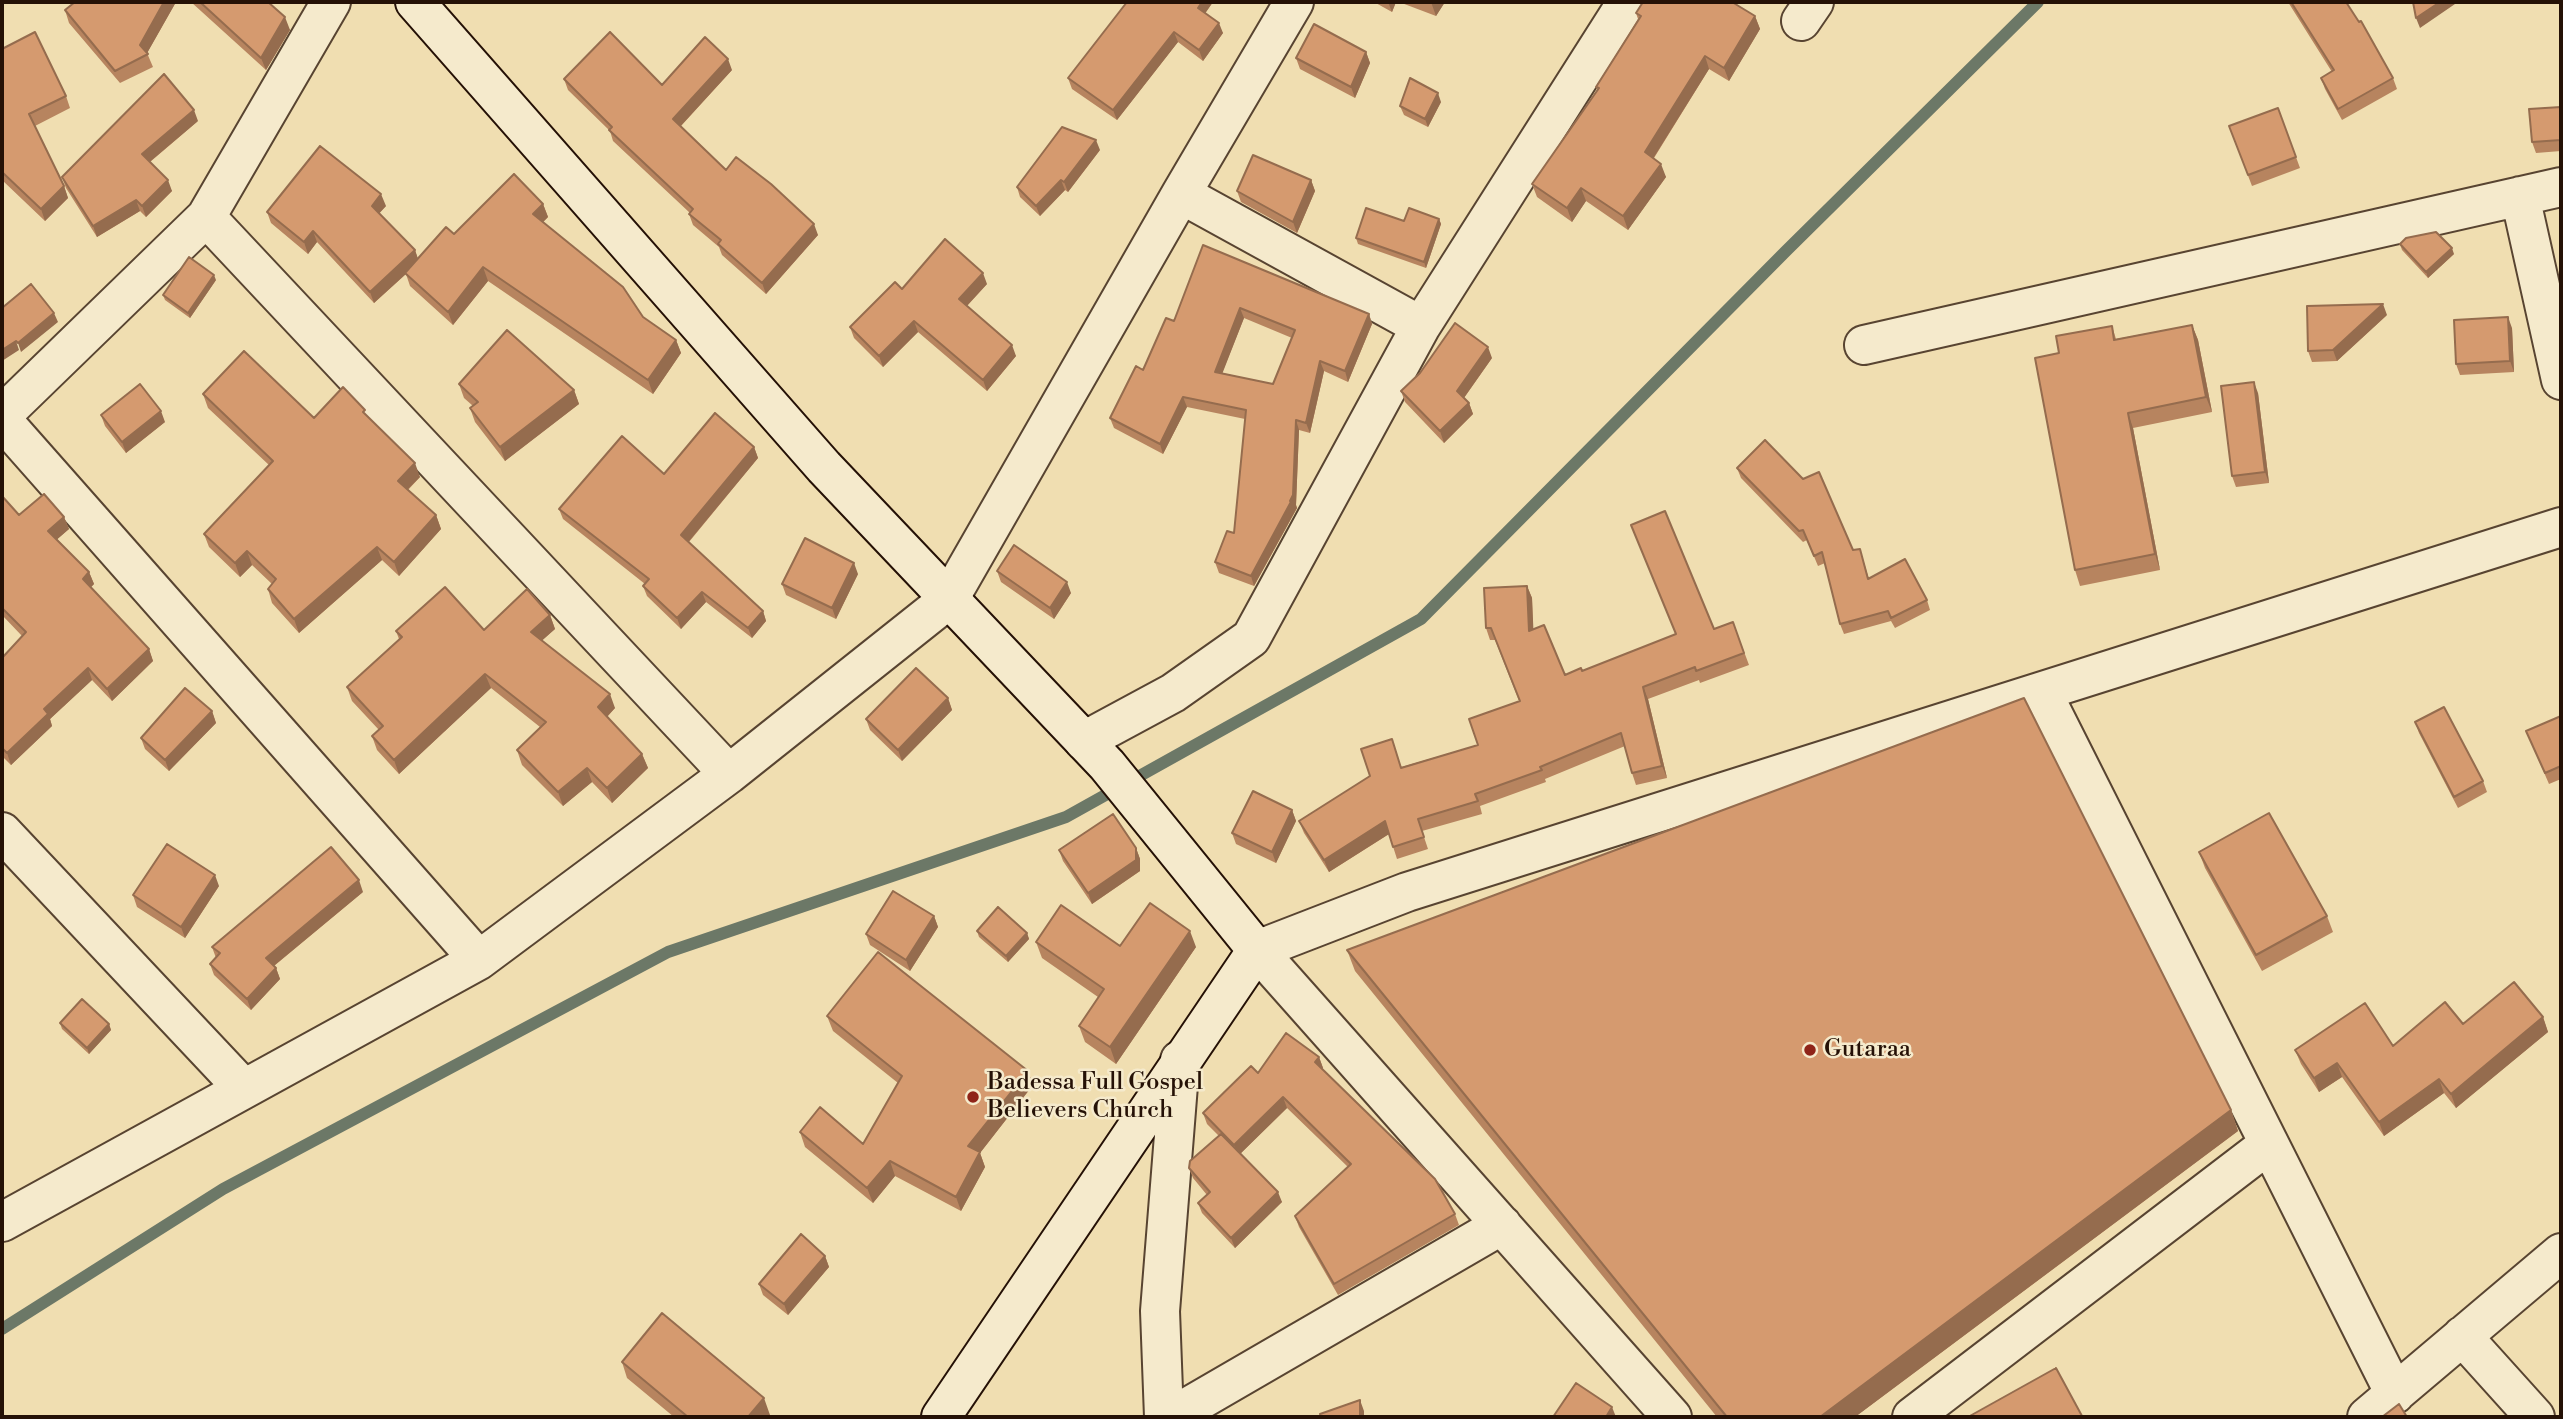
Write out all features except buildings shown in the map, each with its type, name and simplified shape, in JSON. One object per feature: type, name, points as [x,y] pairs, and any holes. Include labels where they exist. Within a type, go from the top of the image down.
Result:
[{"type":"street","points":[[2,415],[206,217],[331,2]]},
{"type":"street","points":[[415,2],[824,467],[1095,753],[1257,950],[1672,1417]]},
{"type":"street","points":[[2,1222],[479,960],[729,774],[949,599],[1294,2]]},
{"type":"street","points":[[1095,753],[1251,638],[1421,326],[1627,2]]},
{"type":"street","points":[[1864,345],[2561,187]]},
{"type":"street","points":[[1181,194],[1421,326]]},
{"type":"street","points":[[2520,196],[2561,380]]},
{"type":"street","points":[[206,217],[729,774]]},
{"type":"street","points":[[2,420],[479,960]]},
{"type":"street","points":[[942,1417],[1180,1060],[1257,950],[1407,892],[2561,527]]},
{"type":"street","points":[[2042,692],[2270,1144],[2381,1405],[2561,1253]]},
{"type":"street","points":[[2,832],[244,1089]]},
{"type":"street","points":[[1164,1417],[1160,1311],[1180,1060]]},
{"type":"street","points":[[1912,1417],[2270,1144]]},
{"type":"street","points":[[1171,1417],[1502,1225]]},
{"type":"street","points":[[2462,1336],[2535,1417]]},
{"type":"waterway","points":[[2,1329],[223,1189],[668,952],[1066,817],[1421,619],[1786,251],[2038,2]]},
{"type":"place","name":"Gutaraa","points":[[1810,1050]]},
{"type":"place","name":"Badessa Full Gospel Believers Church","points":[[973,1097]]}]
